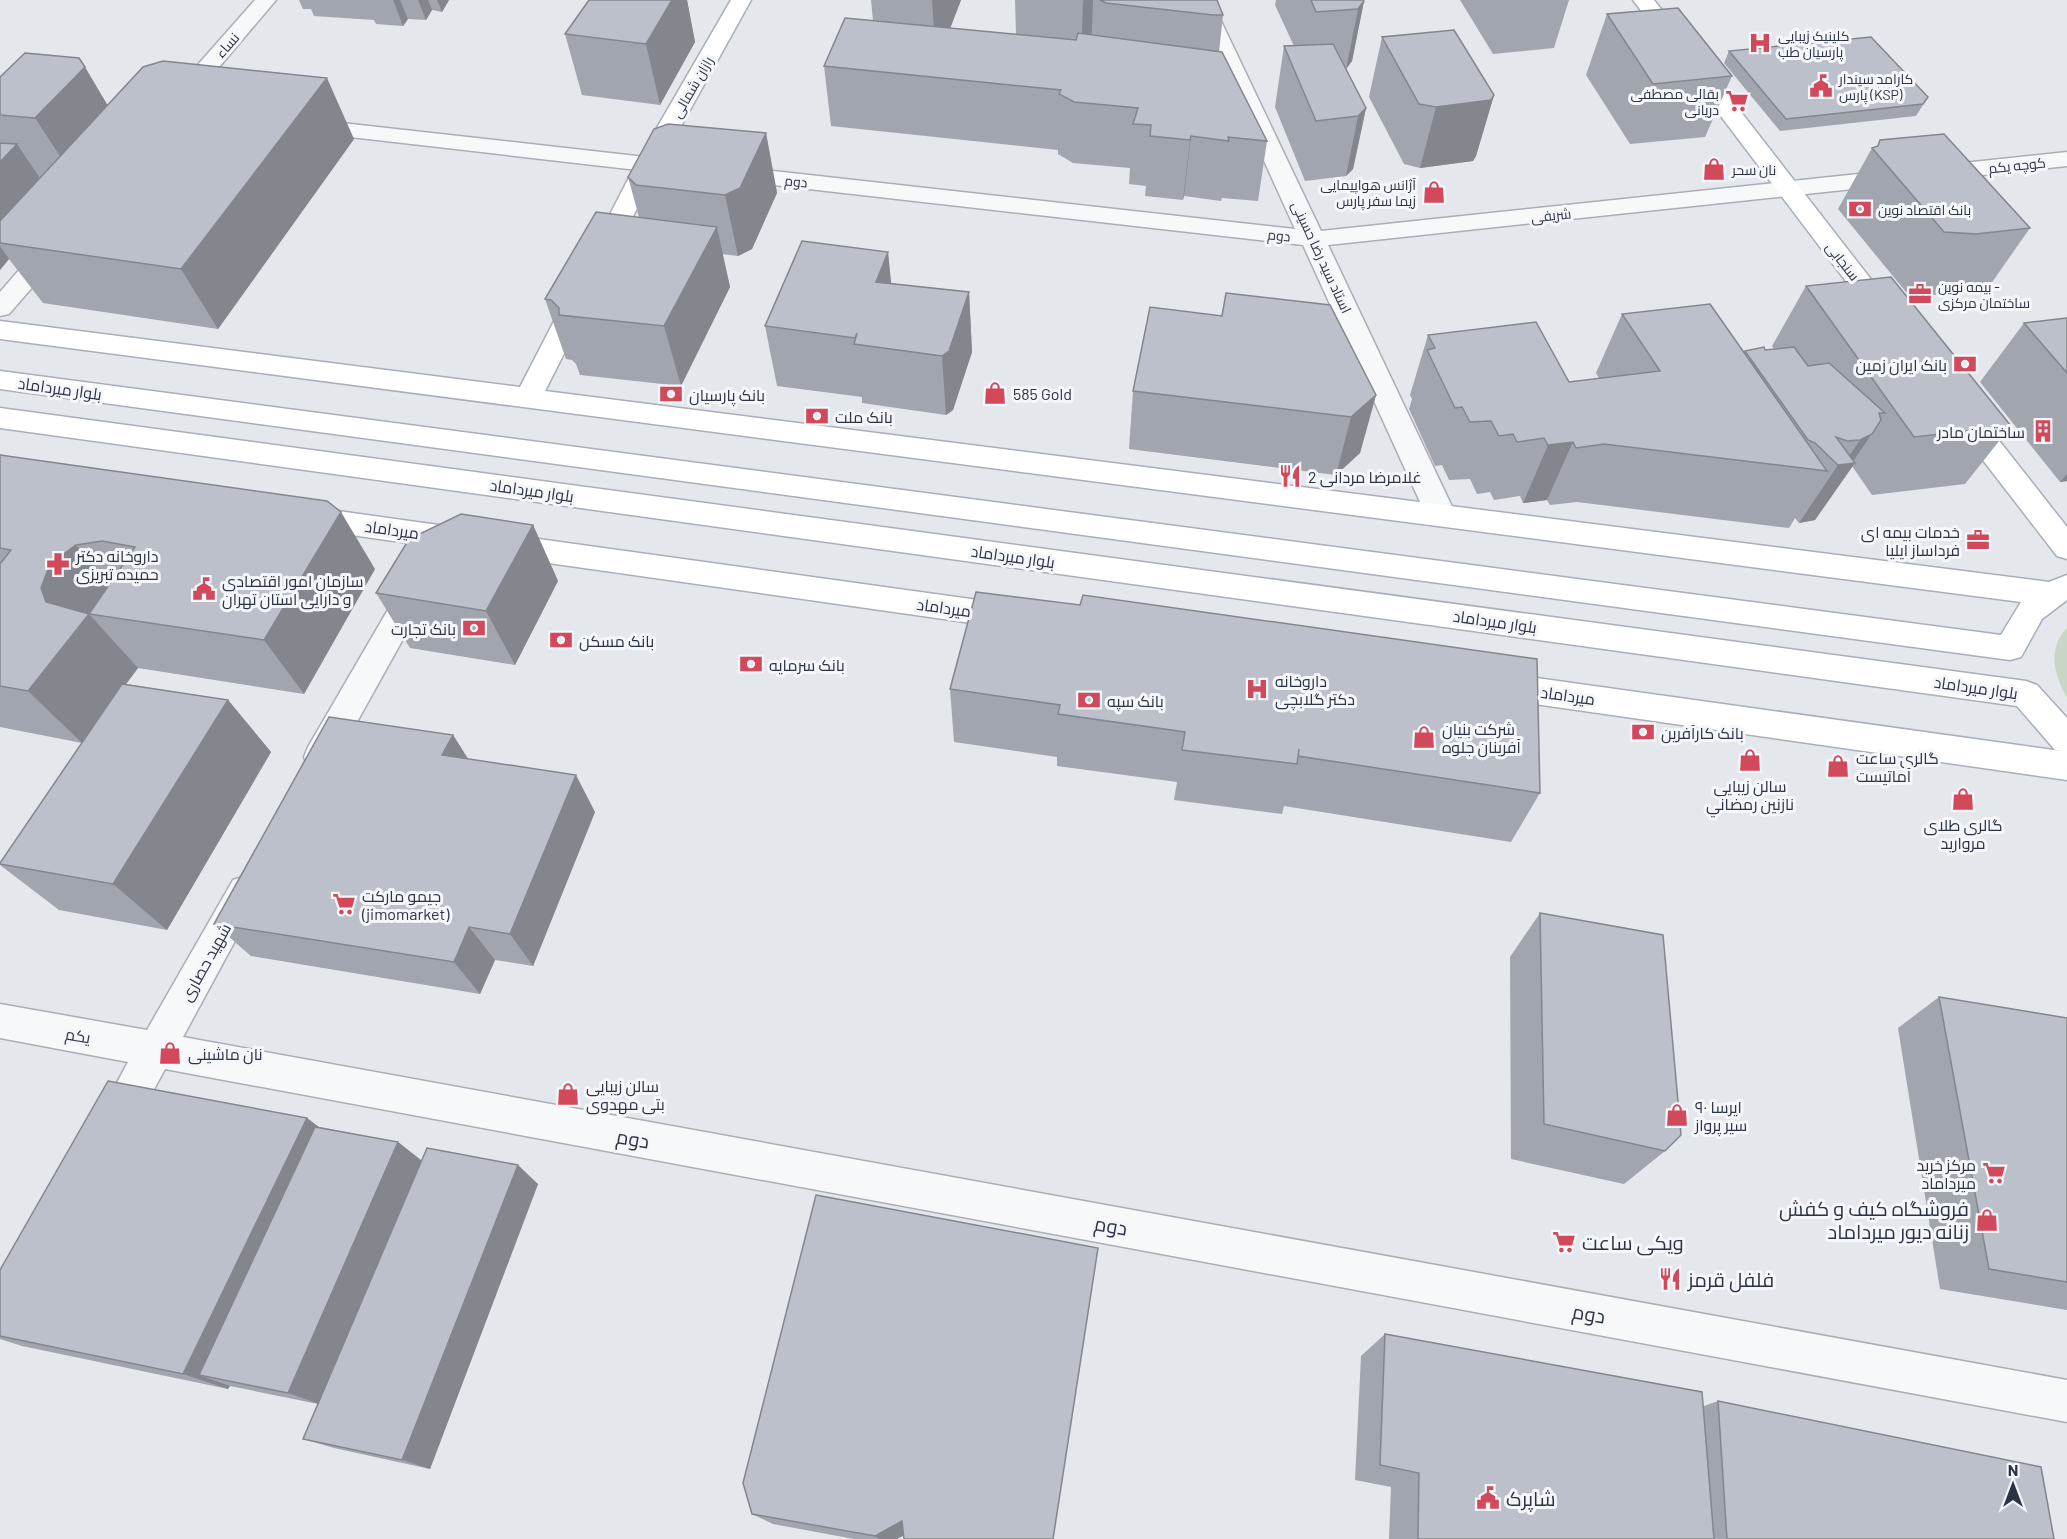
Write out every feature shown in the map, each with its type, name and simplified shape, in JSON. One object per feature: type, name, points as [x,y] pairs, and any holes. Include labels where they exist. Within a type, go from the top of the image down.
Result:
[{"type":"main road","name":"رازان شمالی","points":[[528,398],[648,164],[741,0]]},
{"type":"main road","name":"سنجابی","points":[[1643,0],[1898,332]]},
{"type":"main road","points":[[0,330],[1441,515],[2059,590]]},
{"type":"main road","name":"بلوار میرداماد","points":[[0,380],[2010,648],[2024,617],[2036,603],[2059,590]]},
{"type":"main road","points":[[1949,398],[2067,548]]},
{"type":"main road","name":"بلوار میرداماد","points":[[0,418],[2026,694],[2067,740]]},
{"type":"main road","name":"میرداماد","points":[[269,512],[1037,620]]},
{"type":"main road","name":"میرداماد","points":[[1463,681],[2067,766]]},
{"type":"street","name":"نساء","points":[[171,114],[266,0]]},
{"type":"street","name":"استاد سید رضا حسینی","points":[[1201,0],[1315,239],[1441,515]]},
{"type":"street","name":"دوم","points":[[286,124],[1315,239]]},
{"type":"street","name":"کوچه یکم","points":[[1787,190],[2067,159]]},
{"type":"street","name":"شریفی","points":[[1315,239],[1787,190]]},
{"type":"street","points":[[0,308],[69,228]]},
{"type":"street","points":[[306,783],[445,537]]},
{"type":"street","name":"شهید حصاری","points":[[98,1152],[260,865]]},
{"type":"street","name":"یکم","points":[[0,1021],[156,1050]]},
{"type":"street","name":"دوم","points":[[156,1050],[2067,1401]]},
{"type":"green space","points":[[2067,628],[2067,698],[2056,671],[2055,653],[2057,644]]},
{"type":"building","points":[[589,0],[672,0],[646,44],[565,34]]},
{"type":"building","points":[[1100,0],[1217,0],[1223,15],[1106,3]]},
{"type":"building","points":[[1311,0],[1364,1],[1358,9],[1316,12]]},
{"type":"building","points":[[1678,8],[1732,76],[1653,84],[1607,14]]},
{"type":"building","points":[[845,18],[1076,40],[1078,33],[1222,52],[1267,141],[1228,137],[1229,141],[1191,136],[1190,140],[1150,136],[1151,125],[1133,124],[1138,108],[1074,102],[1059,94],[1061,90],[824,66]]},
{"type":"building","points":[[1454,30],[1494,95],[1491,100],[1436,107],[1419,104],[1382,37]]},
{"type":"building","name":"کارامد سپندار پارس (KSP)","points":[[1871,37],[1928,97],[1923,104],[1786,119],[1729,51]]},
{"type":"building","points":[[1333,44],[1366,108],[1358,116],[1316,121],[1284,46]]},
{"type":"building","points":[[25,53],[79,58],[85,67],[35,118],[0,115],[0,77]]},
{"type":"building","points":[[163,61],[327,78],[181,269],[0,243],[0,221],[143,67]]},
{"type":"building","points":[[668,124],[766,133],[740,188],[725,195],[636,185],[628,177],[654,129]]},
{"type":"building","points":[[1944,134],[2030,228],[1976,234],[1944,232],[1872,148],[1878,146],[1880,140]]},
{"type":"building","points":[[0,143],[17,144],[0,162]]},
{"type":"building","points":[[596,212],[717,227],[664,326],[559,315],[559,308],[551,300],[545,299]]},
{"type":"building","points":[[802,241],[888,252],[876,282],[969,292],[949,351],[942,356],[854,344],[857,333],[855,338],[765,326]]},
{"type":"building","points":[[1891,277],[2011,426],[1914,437],[1806,286]]},
{"type":"building","points":[[1226,293],[1330,305],[1376,395],[1351,417],[1133,391],[1150,307],[1222,316]]},
{"type":"building","points":[[1710,304],[1827,471],[1604,444],[1576,448],[1573,442],[1548,445],[1544,438],[1517,442],[1513,434],[1499,436],[1491,421],[1470,422],[1462,407],[1455,408],[1427,350],[1435,348],[1428,335],[1536,322],[1569,382],[1660,371],[1622,314]]},
{"type":"building","points":[[2067,318],[2067,373],[2024,323]]},
{"type":"building","points":[[1764,347],[1765,350],[1794,347],[1808,366],[1829,363],[1885,413],[1879,413],[1881,420],[1872,434],[1860,440],[1847,441],[1836,437],[1855,463],[1838,465],[1815,443],[1808,440],[1745,351]]},
{"type":"building","points":[[0,455],[327,501],[341,512],[264,640],[89,614],[28,691],[0,686],[0,564],[11,550],[0,548]],"holes":[[[102,541],[135,547],[89,614],[46,602],[41,588],[50,564],[76,545]]]},
{"type":"building","points":[[461,514],[533,525],[486,611],[376,593],[409,539]]},
{"type":"building","points":[[976,592],[1080,605],[1083,595],[1537,659],[1540,793],[1298,756],[1297,764],[1182,750],[1185,732],[1058,714],[1060,705],[950,689]]},
{"type":"building","points":[[122,684],[228,700],[113,884],[0,864],[0,863]]},
{"type":"building","points":[[329,717],[453,735],[442,755],[576,775],[510,934],[469,927],[454,962],[214,924]]},
{"type":"building","points":[[1540,913],[1663,935],[1681,1135],[1665,1151],[1544,1124]]},
{"type":"building","points":[[1939,997],[2067,1018],[2067,1282],[1989,1269]]},
{"type":"building","points":[[108,1081],[307,1118],[183,1374],[0,1336],[0,1270]]},
{"type":"building","points":[[315,1127],[398,1142],[288,1393],[199,1375]]},
{"type":"building","points":[[427,1148],[518,1165],[402,1460],[303,1439]]},
{"type":"building","points":[[816,1195],[1098,1248],[1053,1539],[904,1539],[902,1521],[875,1536],[752,1514],[743,1483]]},
{"type":"building","points":[[1385,1334],[1702,1392],[1714,1539],[1418,1539],[1419,1473],[1380,1465]]},
{"type":"building","points":[[1718,1401],[2041,1467],[2054,1539],[1727,1539]]},
{"type":"place","name":"کلینیک زیبایی پارسیان طب","points":[[1760,43]]},
{"type":"place","name":"کارامد سپندار پارس (KSP)","points":[[1821,86]]},
{"type":"place","name":"بقالی مصطفی دریانی","points":[[1737,101]]},
{"type":"place","name":"نان سحر","points":[[1714,169]]},
{"type":"place","name":"آژانس هواپیمایی زیما سفر پارس","points":[[1434,192]]},
{"type":"place","name":"بانک اقتصاد نوین","points":[[1860,209]]},
{"type":"place","name":"بیمه نوین - ساختمان مرکزی","points":[[1920,294]]},
{"type":"place","name":"بانک ایران زمین","points":[[1965,364]]},
{"type":"place","name":"585 Gold","points":[[995,393]]},
{"type":"place","name":"بانک پارسیان","points":[[671,394]]},
{"type":"place","name":"بانک ملت","points":[[817,416]]},
{"type":"place","name":"ساختمان مادر","points":[[2043,431]]},
{"type":"place","name":"غلامرضا مردانی 2","points":[[1290,476]]},
{"type":"place","name":"خدمات بیمه ای فرداساز ایلیا","points":[[1978,540]]},
{"type":"place","name":"داروخانه دکتر حمیده تبریزی","points":[[58,564]]},
{"type":"place","name":"سازمان امور اقتصادی و دارایی استان تهران","points":[[204,589]]},
{"type":"place","name":"بانک تجارت","points":[[474,628]]},
{"type":"place","name":"بانک مسکن","points":[[561,640]]},
{"type":"place","name":"بانک سرمایه","points":[[751,664]]},
{"type":"place","name":"داروخانه دکتر گلابچی","points":[[1257,689]]},
{"type":"place","name":"بانک سپه","points":[[1089,700]]},
{"type":"place","name":"بانک کارآفرین","points":[[1643,732]]},
{"type":"place","name":"شرکت بنیان آفرینان جلوه","points":[[1424,737]]},
{"type":"place","name":"سالن زیبایی نازنين رمضاني","points":[[1750,760]]},
{"type":"place","name":"گالری ساعت آماتیست","points":[[1838,766]]},
{"type":"place","name":"گالری طلای مروارید","points":[[1963,799]]},
{"type":"place","name":"جیمو مارکت (jimomarket)","points":[[344,904]]},
{"type":"place","name":"نان ماشینی","points":[[170,1053]]},
{"type":"place","name":"سالن زیبایی بتی مهدوی","points":[[568,1094]]},
{"type":"place","name":"ایرسا ۹۰ سیر پرواز","points":[[1677,1115]]},
{"type":"place","name":"مرکز خرید میرداماد","points":[[1994,1173]]},
{"type":"place","name":"فروشگاه کیف و کفش زنانه دیور میرداماد","points":[[1987,1220]]},
{"type":"place","name":"ویکی ساعت","points":[[1564,1242]]},
{"type":"place","name":"فلفل قرمز","points":[[1670,1279]]},
{"type":"place","name":"شاپرک","points":[[1488,1498]]}]
